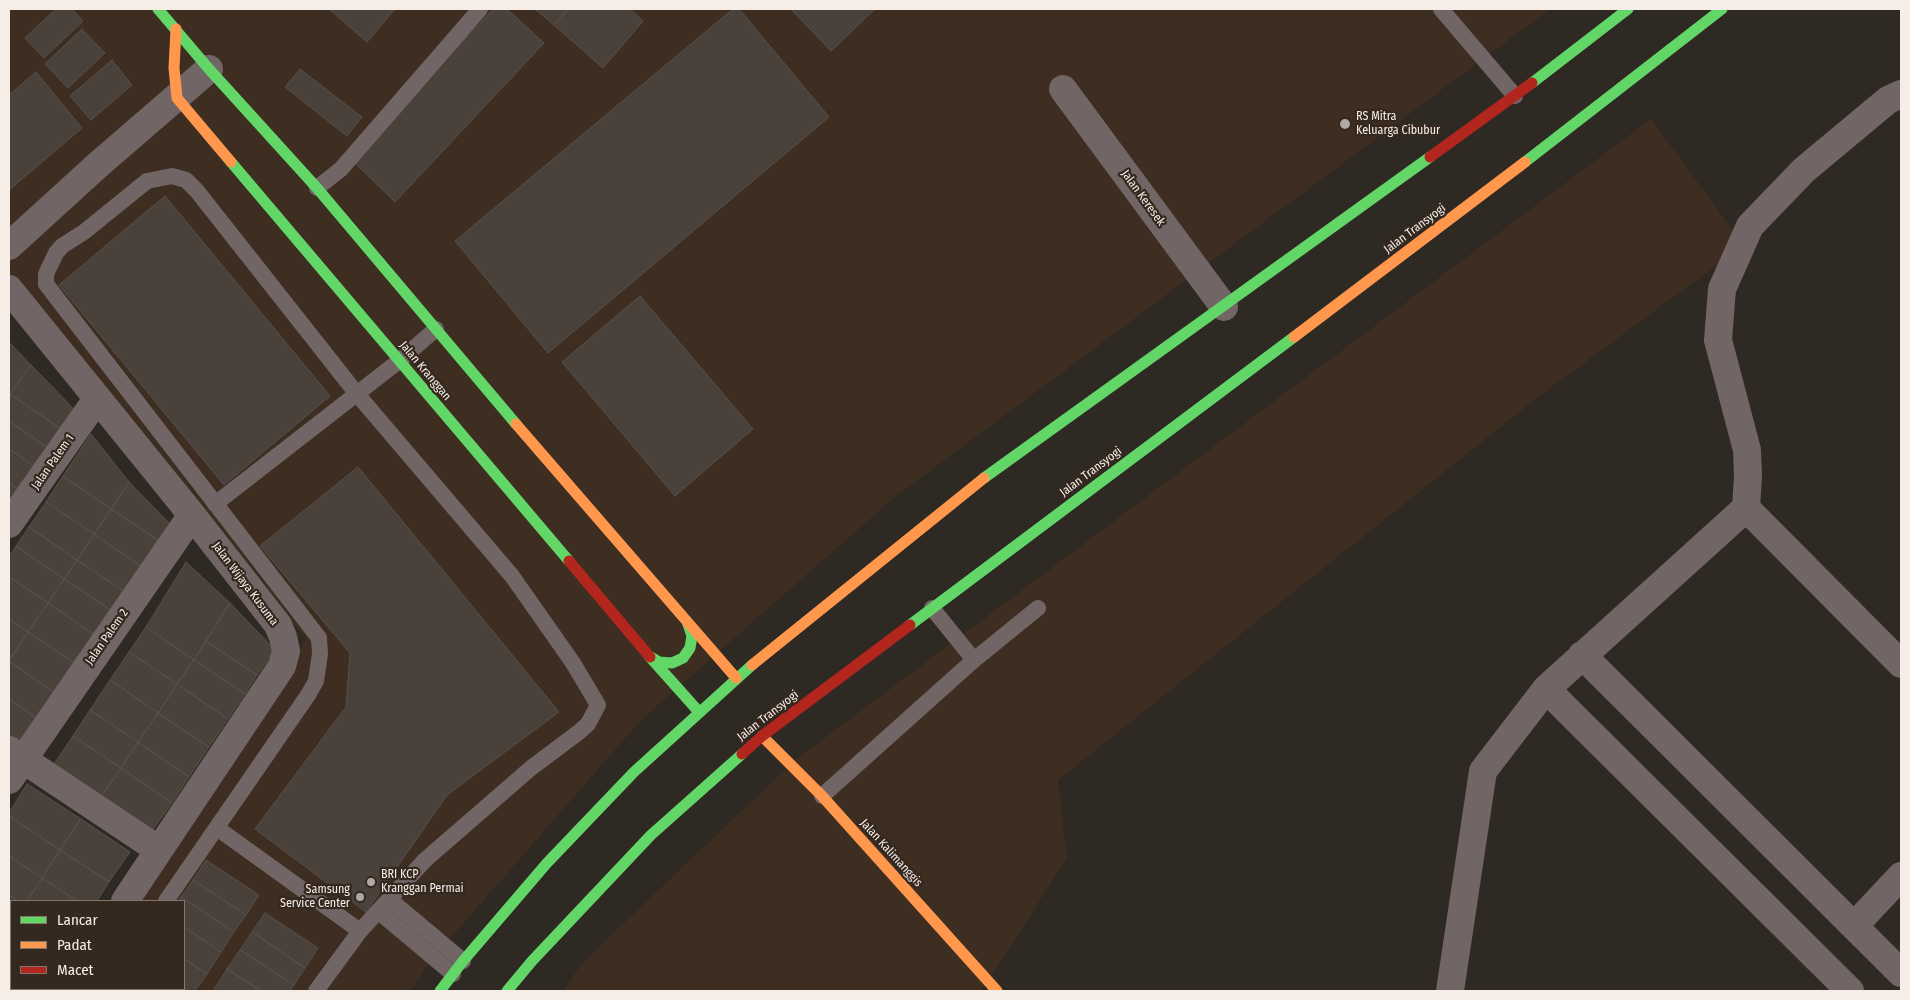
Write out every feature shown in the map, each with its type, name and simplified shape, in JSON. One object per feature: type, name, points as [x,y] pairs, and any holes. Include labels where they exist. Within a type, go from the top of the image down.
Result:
[{"type":"main road","points":[[158,9],[209,69],[317,188],[736,678]]},
{"type":"main road","points":[[440,991],[463,960],[554,856],[634,772],[736,678],[973,486],[1515,96],[1628,9]]},
{"type":"main road","name":"Jalan Transyogi","points":[[508,991],[532,961],[651,835],[762,736],[1447,222],[1722,9]]},
{"type":"main road","points":[[176,29],[174,68],[177,98]]},
{"type":"main road","name":"Jalan Kranggan","points":[[177,98],[649,656],[700,712]]},
{"type":"main road","points":[[649,656],[659,662],[672,663],[683,658],[690,648],[692,636],[688,624]]},
{"type":"main road","name":"Jalan Kalimanggis","points":[[762,736],[822,796],[987,988]]},
{"type":"street","points":[[9,246],[99,164],[209,69]]},
{"type":"street","name":"Jalan Keresek","points":[[1063,89],[1224,307]]},
{"type":"street","points":[[1450,991],[1483,771],[1546,689],[1746,508],[1747,450],[1718,340],[1722,289],[1750,226],[1804,170],[1888,100],[1901,94]]},
{"type":"street","name":"Jalan Wijaya Kusuma","points":[[9,289],[97,399],[204,509],[278,625],[286,651],[282,666],[126,900]]},
{"type":"street","name":"Jalan Palem 1","points":[[9,524],[97,399]]},
{"type":"street","points":[[1746,508],[1901,664]]},
{"type":"street","name":"Jalan Palem 2","points":[[13,763],[204,509]]},
{"type":"street","points":[[1582,655],[1901,973]]},
{"type":"street","points":[[1546,689],[1850,991]]},
{"type":"street","points":[[13,763],[159,850]]},
{"type":"street","points":[[1854,926],[1901,876]]},
{"type":"lane","points":[[317,188],[341,168],[480,9]]},
{"type":"lane","points":[[1441,9],[1515,96]]},
{"type":"lane","points":[[167,900],[308,695],[316,682],[320,654],[318,638],[204,509],[46,284],[46,274],[56,253],[62,246],[84,232],[147,181],[172,176],[186,180],[197,191],[357,394],[512,576],[573,663],[598,705],[588,724],[570,740],[531,768],[425,860],[360,931],[316,991]]},
{"type":"lane","points":[[204,509],[357,394],[436,329]]},
{"type":"lane","points":[[932,608],[974,660]]},
{"type":"lane","points":[[822,796],[974,660],[1038,608]]},
{"type":"lane","points":[[217,828],[360,931]]},
{"type":"lane","points":[[389,899],[463,960]]},
{"type":"lane","points":[[378,911],[453,974]]},
{"type":"shaded area","points":[[9,9],[1550,9],[895,497],[641,720],[435,956],[410,991],[68,991],[185,990],[185,900],[130,900],[306,639],[9,287]]},
{"type":"shaded area","points":[[1651,119],[1744,245],[1542,394],[1058,780],[1067,858],[982,991],[563,991],[582,963],[794,761]]},
{"type":"building","points":[[56,9],[72,9],[83,21],[44,58],[25,38]]},
{"type":"building","points":[[329,9],[395,9],[367,42]]},
{"type":"building","points":[[493,9],[507,9],[544,43],[395,202],[352,160]]},
{"type":"building","points":[[535,9],[568,9],[554,25]]},
{"type":"building","points":[[568,9],[630,9],[643,21],[603,68],[554,25]]},
{"type":"building","points":[[733,9],[739,9],[829,117],[548,353],[455,241]]},
{"type":"building","points":[[791,9],[875,9],[831,51]]},
{"type":"building","points":[[82,29],[105,53],[68,88],[45,64]]},
{"type":"building","points":[[112,60],[132,85],[91,120],[70,96]]},
{"type":"building","points":[[300,69],[362,117],[347,136],[285,87]]},
{"type":"building","points":[[36,72],[82,128],[9,190],[9,95]]},
{"type":"building","points":[[165,196],[330,396],[224,485],[59,285]]},
{"type":"building","points":[[640,296],[753,429],[675,496],[562,362]]},
{"type":"building","points":[[9,342],[31,365],[10,394],[9,393]]},
{"type":"building","points":[[31,365],[74,409],[61,429],[10,394]]},
{"type":"building","points":[[10,394],[61,429],[48,448],[9,421]]},
{"type":"building","points":[[9,421],[48,448],[35,467],[9,449]]},
{"type":"building","points":[[91,434],[129,482],[111,509],[63,476]]},
{"type":"building","points":[[9,449],[35,467],[20,490],[9,483]]},
{"type":"building","points":[[358,467],[559,712],[447,795],[366,912],[255,829],[346,707],[350,653],[260,546]]},
{"type":"building","points":[[63,476],[111,509],[94,534],[46,502]]},
{"type":"building","points":[[129,482],[173,527],[162,543],[111,509]]},
{"type":"building","points":[[9,483],[20,490],[9,506]]},
{"type":"building","points":[[46,502],[94,534],[77,560],[29,527]]},
{"type":"building","points":[[111,509],[162,543],[145,569],[94,534]]},
{"type":"building","points":[[29,527],[77,560],[64,579],[16,546]]},
{"type":"building","points":[[94,534],[145,569],[128,594],[77,560]]},
{"type":"building","points":[[16,546],[64,579],[48,603],[9,577],[9,557]]},
{"type":"building","points":[[77,560],[128,594],[115,613],[64,579]]},
{"type":"building","points":[[186,562],[230,603],[194,660],[146,627]]},
{"type":"building","points":[[9,577],[48,603],[28,632],[9,619]]},
{"type":"building","points":[[64,579],[115,613],[99,638],[48,603]]},
{"type":"building","points":[[48,603],[99,638],[79,666],[28,632]]},
{"type":"building","points":[[230,603],[275,650],[257,675],[206,641]]},
{"type":"building","points":[[9,619],[28,632],[9,661]]},
{"type":"building","points":[[146,627],[194,660],[177,684],[129,652]]},
{"type":"building","points":[[28,632],[79,666],[59,696],[9,661]]},
{"type":"building","points":[[206,641],[257,675],[245,694],[194,660]]},
{"type":"building","points":[[129,652],[177,684],[158,713],[110,680]]},
{"type":"building","points":[[194,660],[245,694],[228,719],[177,684]]},
{"type":"building","points":[[9,661],[59,696],[42,722],[9,699]]},
{"type":"building","points":[[110,680],[158,713],[138,742],[90,710]]},
{"type":"building","points":[[177,684],[228,719],[209,747],[158,713]]},
{"type":"building","points":[[9,699],[42,722],[23,750],[9,740]]},
{"type":"building","points":[[90,710],[138,742],[121,768],[73,736]]},
{"type":"building","points":[[158,713],[209,747],[189,777],[138,742]]},
{"type":"building","points":[[73,736],[121,768],[101,797],[54,764]]},
{"type":"building","points":[[138,742],[189,777],[172,803],[121,768]]},
{"type":"building","points":[[121,768],[172,803],[152,831],[101,797]]},
{"type":"building","points":[[27,784],[81,819],[60,850],[9,816]]},
{"type":"building","points":[[9,816],[60,850],[42,878],[9,856]]},
{"type":"building","points":[[81,819],[130,852],[109,882],[60,850]]},
{"type":"building","points":[[60,850],[109,882],[98,900],[75,900],[42,878]]},
{"type":"building","points":[[9,856],[42,878],[28,900],[16,900],[9,895]]},
{"type":"building","points":[[206,860],[259,895],[246,915],[193,880]]},
{"type":"building","points":[[42,878],[75,900],[28,900]]},
{"type":"building","points":[[193,880],[246,915],[234,932],[181,897]]},
{"type":"building","points":[[9,895],[16,900],[10,900],[9,929]]},
{"type":"building","points":[[181,897],[234,932],[221,952],[185,928],[185,900],[179,900]]},
{"type":"building","points":[[265,913],[318,948],[305,968],[252,932]]},
{"type":"building","points":[[185,928],[221,952],[207,974],[185,960]]},
{"type":"building","points":[[252,932],[305,968],[294,985],[240,950]]},
{"type":"building","points":[[9,934],[10,970],[9,969]]},
{"type":"building","points":[[240,950],[294,985],[290,991],[261,991],[227,969]]},
{"type":"building","points":[[185,960],[207,974],[195,991],[188,991],[185,989]]},
{"type":"building","points":[[9,969],[10,990],[38,990],[38,991],[9,991]]},
{"type":"building","points":[[227,969],[261,991],[213,991]]},
{"type":"building","points":[[185,989],[188,991],[142,990]]},
{"type":"traffic: fast","points":[[158,9],[209,69],[317,188],[516,424]]},
{"type":"traffic: fast","points":[[1532,83],[1628,9]]},
{"type":"traffic: fast","points":[[1525,162],[1722,9]]},
{"type":"traffic: fast","points":[[984,478],[1430,157]]},
{"type":"traffic: fast","points":[[231,162],[569,561]]},
{"type":"traffic: fast","points":[[910,625],[1294,337]]},
{"type":"traffic: fast","points":[[649,656],[659,662],[672,663],[683,658],[690,648],[692,636],[688,624]]},
{"type":"traffic: fast","points":[[650,657],[699,712]]},
{"type":"traffic: fast","points":[[440,991],[463,961],[547,863],[634,772],[752,665]]},
{"type":"traffic: fast","points":[[507,991],[532,961],[651,835],[742,754]]},
{"type":"traffic: slow","points":[[176,29],[174,68],[177,98],[231,162]]},
{"type":"traffic: slow","points":[[1294,337],[1525,162]]},
{"type":"traffic: slow","points":[[516,424],[736,678]]},
{"type":"traffic: slow","points":[[752,665],[984,478]]},
{"type":"traffic: slow","points":[[762,736],[822,796],[997,991]]},
{"type":"traffic: jam","points":[[1430,157],[1532,83]]},
{"type":"traffic: jam","points":[[569,561],[650,657]]},
{"type":"traffic: jam","points":[[742,754],[762,736],[910,625]]},
{"type":"place","name":"RS Mitra Keluarga Cibubur","points":[[1345,124]]},
{"type":"place","name":"BRI KCP Kranggan Permai","points":[[371,882]]},
{"type":"place","name":"Samsung Service Center","points":[[360,897]]}]
